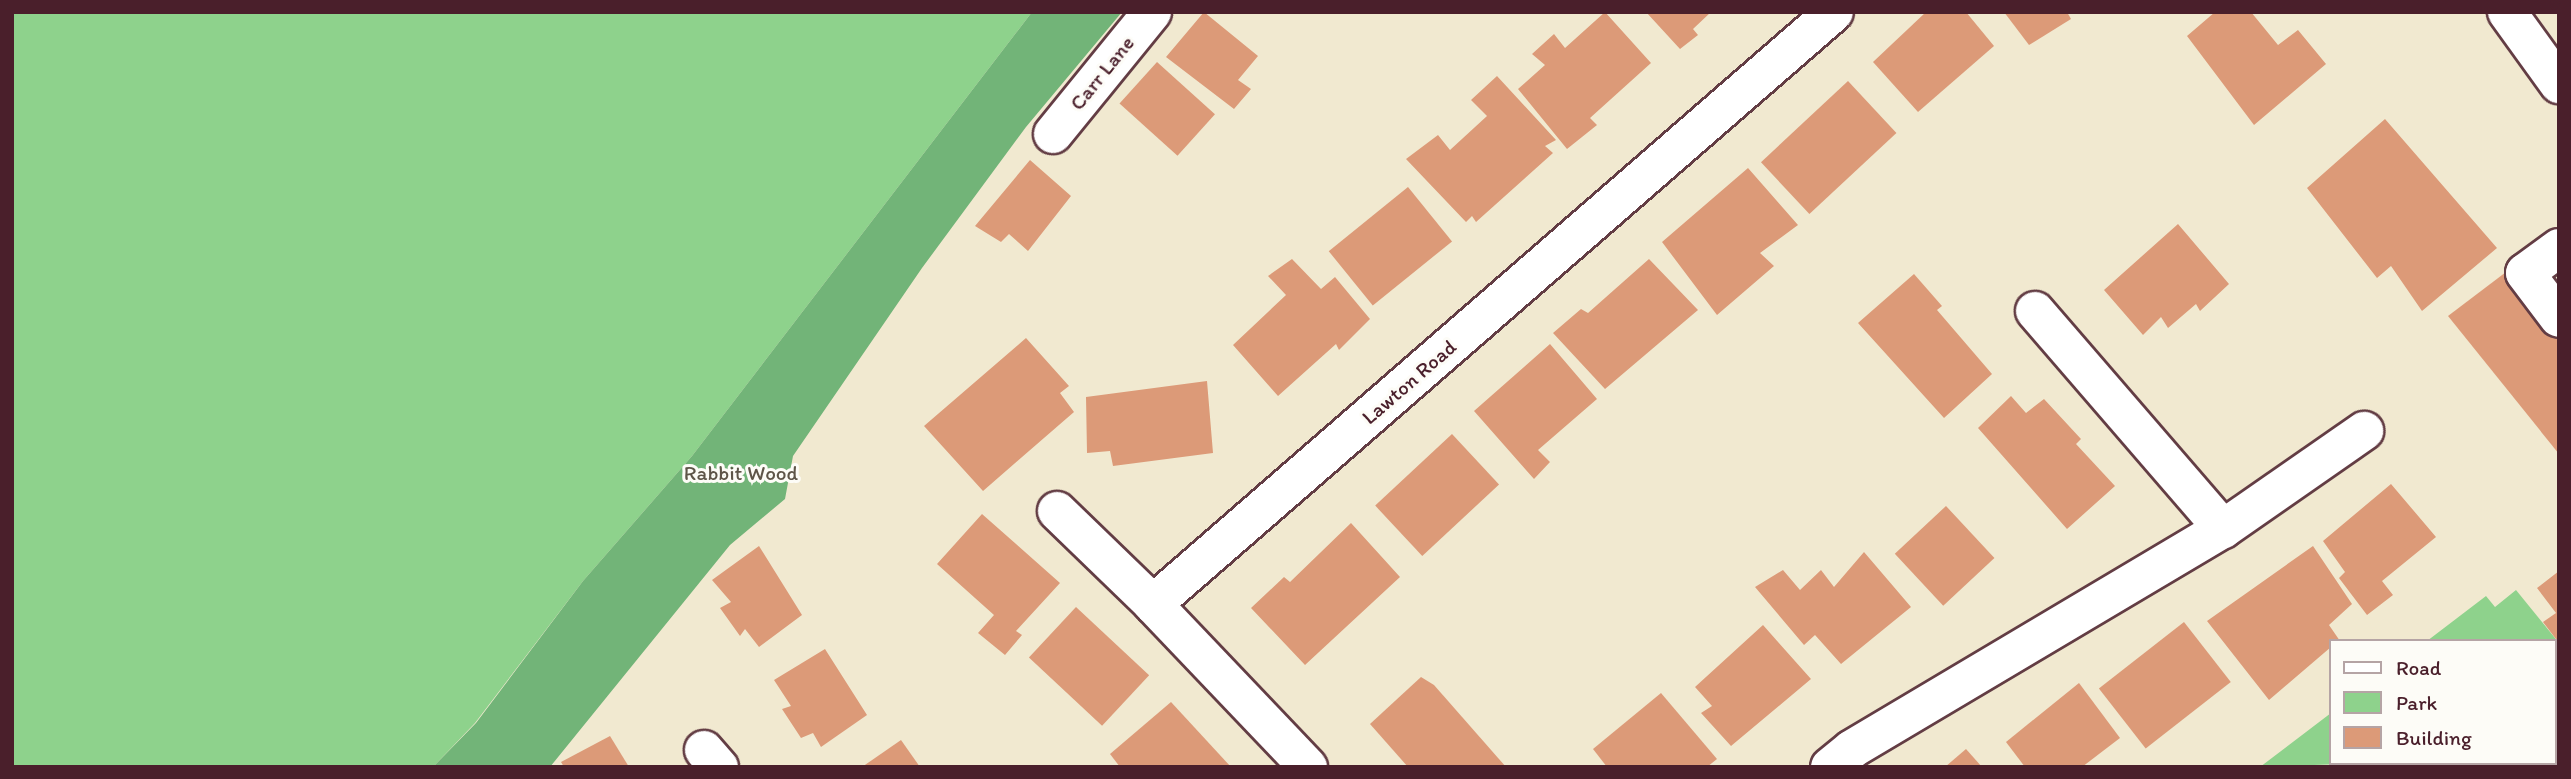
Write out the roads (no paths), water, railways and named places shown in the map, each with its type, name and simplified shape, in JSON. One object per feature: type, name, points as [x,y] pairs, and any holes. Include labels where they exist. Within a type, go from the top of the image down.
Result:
[{"type":"street","name":"Carr Lane","points":[[1053,134],[1152,12]]},
{"type":"street","name":"Lawton Road","points":[[1153,604],[1833,12]]},
{"type":"street","points":[[2507,12],[2559,84]]},
{"type":"street","points":[[2559,248],[2525,273],[2559,318]]},
{"type":"street","points":[[2035,311],[2223,529]]},
{"type":"street","points":[[1830,767],[1852,749],[2223,529],[2364,431]]},
{"type":"street","points":[[1057,511],[1153,604],[1308,767]]},
{"type":"park label","name":"Rabbit Wood","points":[[741,473]]}]
